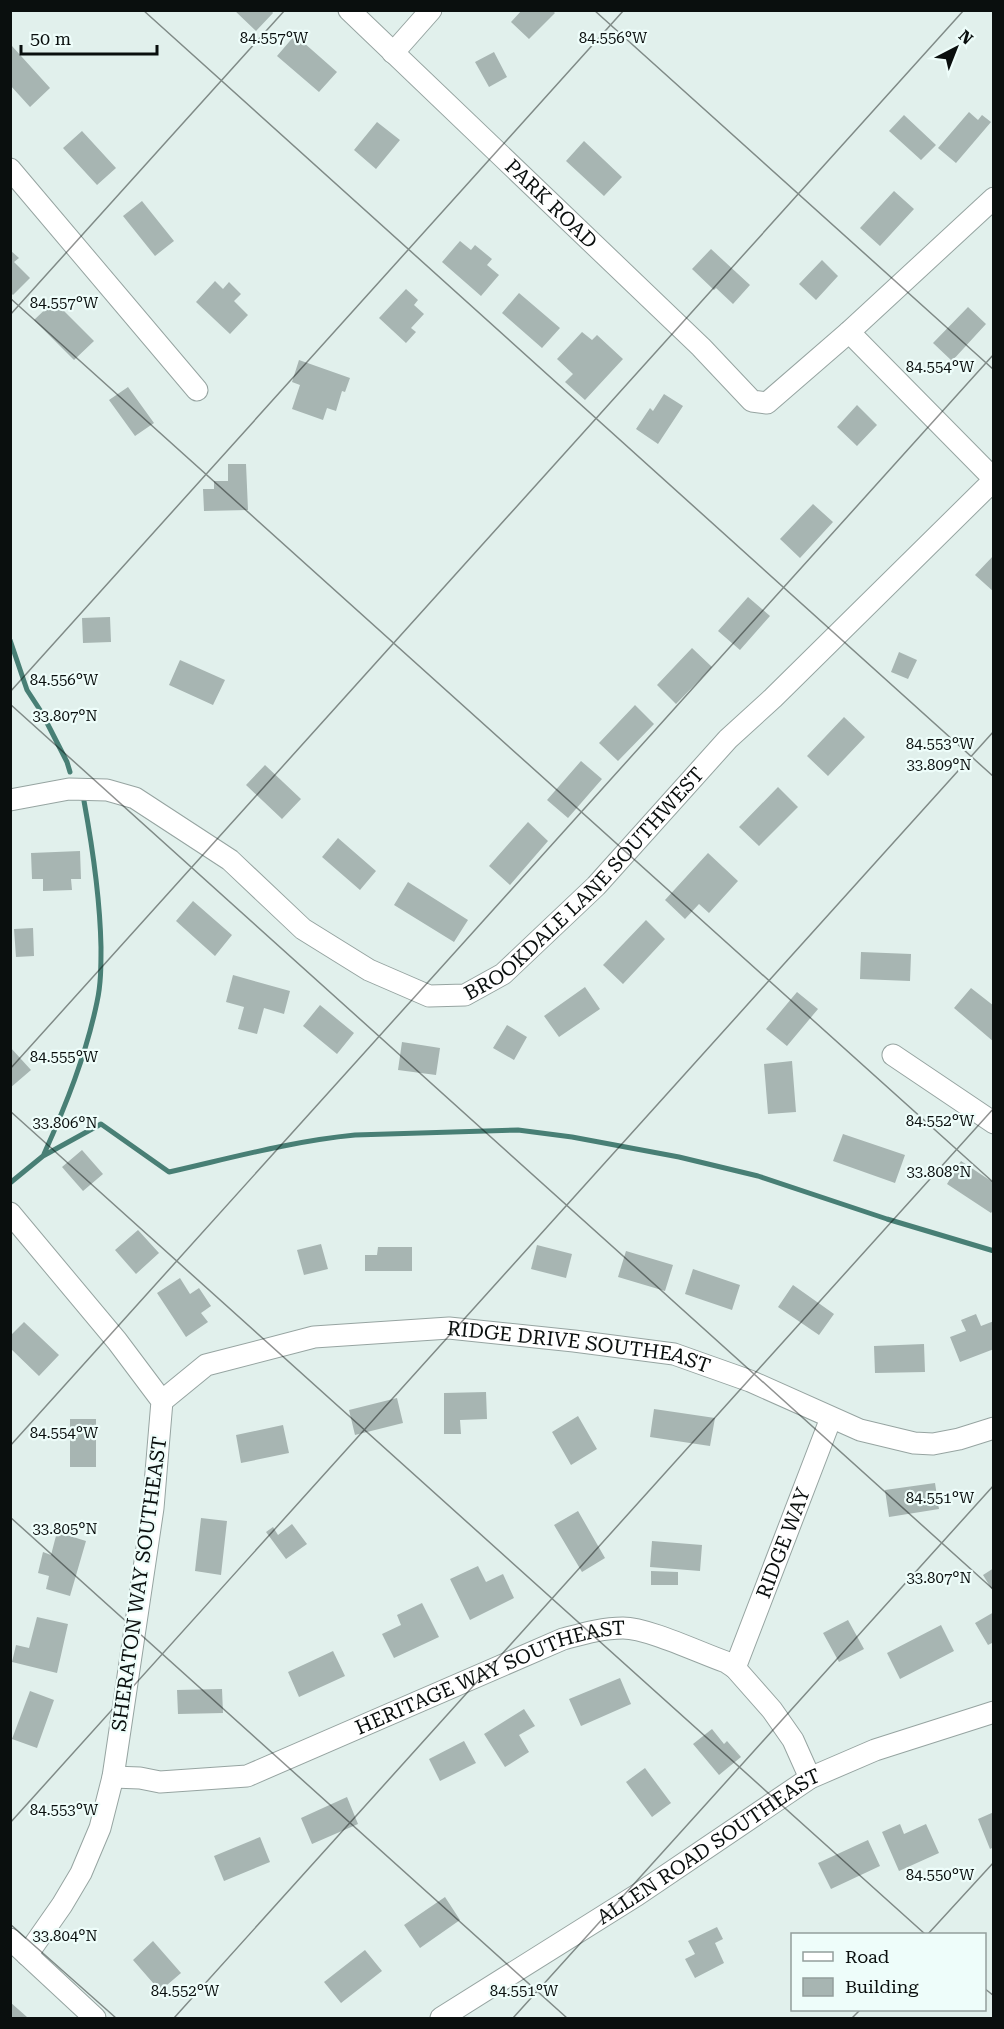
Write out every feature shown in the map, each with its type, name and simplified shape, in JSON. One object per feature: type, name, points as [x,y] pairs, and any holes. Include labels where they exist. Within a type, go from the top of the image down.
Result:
[{"type":"street","name":"PARK ROAD","points":[[349,10],[701,347],[752,401],[767,403],[849,332]]},
{"type":"street","points":[[393,52],[431,10]]},
{"type":"street","points":[[10,169],[197,390]]},
{"type":"street","points":[[993,198],[849,332],[993,479]]},
{"type":"street","name":"BROOKDALE LANE SOUTHWEST","points":[[10,800],[69,789],[107,790],[135,798],[230,860],[303,929],[369,970],[429,996],[465,994],[503,974],[596,886],[728,739],[773,698],[993,479]]},
{"type":"street","points":[[893,1055],[993,1123]]},
{"type":"street","points":[[10,1213],[117,1341],[162,1401]]},
{"type":"street","name":"RIDGE DRIVE SOUTHEAST","points":[[162,1401],[207,1365],[314,1337],[449,1328],[674,1354],[750,1381],[860,1430],[914,1443],[933,1444],[959,1439],[993,1428]]},
{"type":"street","name":"SHERATON WAY SOUTHEAST","points":[[27,1955],[81,1874],[100,1828],[113,1777],[153,1508],[162,1401]]},
{"type":"street","name":"RIDGE WAY","points":[[735,1668],[831,1418]]},
{"type":"street","name":"HERITAGE WAY SOUTHEAST","points":[[113,1777],[140,1778],[160,1782],[247,1776],[562,1639],[595,1630],[625,1628],[662,1638],[726,1662],[735,1668],[772,1710],[793,1740],[810,1778]]},
{"type":"street","name":"ALLEN ROAD SOUTHEAST","points":[[441,2019],[637,1895],[810,1778],[875,1750],[993,1712]]},
{"type":"street","points":[[10,1939],[95,2019]]},
{"type":"building","points":[[234,10],[271,10],[273,13],[256,31]]},
{"type":"building","points":[[522,10],[552,10],[555,13],[529,39],[511,22]]},
{"type":"building","points":[[295,35],[337,72],[319,92],[277,56]]},
{"type":"building","points":[[12,46],[50,88],[30,107],[10,85],[10,48]]},
{"type":"building","points":[[494,52],[507,77],[489,87],[475,62]]},
{"type":"building","points":[[969,112],[978,120],[982,115],[991,122],[956,163],[938,148]]},
{"type":"building","points":[[904,115],[936,145],[921,160],[889,131]]},
{"type":"building","points":[[377,122],[400,140],[376,169],[354,150]]},
{"type":"building","points":[[82,131],[116,168],[97,185],[63,148]]},
{"type":"building","points":[[584,141],[622,177],[604,196],[566,161]]},
{"type":"building","points":[[894,191],[914,209],[880,246],[860,228]]},
{"type":"building","points":[[142,201],[174,241],[155,256],[123,216]]},
{"type":"building","points":[[460,241],[471,250],[475,245],[492,259],[487,265],[499,275],[481,296],[442,262]]},
{"type":"building","points":[[711,249],[750,285],[733,304],[692,269]]},
{"type":"building","points":[[10,250],[19,258],[14,262],[30,278],[13,295],[10,292]]},
{"type":"building","points":[[822,260],[838,276],[816,300],[799,284]]},
{"type":"building","points":[[215,281],[223,289],[229,282],[241,294],[234,301],[248,315],[230,334],[196,302]]},
{"type":"building","points":[[406,289],[418,300],[414,305],[424,314],[411,328],[416,332],[406,343],[379,318]]},
{"type":"building","points":[[519,293],[560,328],[542,348],[502,313]]},
{"type":"building","points":[[54,301],[94,341],[74,360],[34,320]]},
{"type":"building","points":[[968,307],[986,324],[952,361],[933,343]]},
{"type":"building","points":[[582,332],[592,340],[597,335],[623,359],[585,400],[565,382],[573,374],[557,359]]},
{"type":"building","points":[[299,360],[350,378],[345,392],[342,391],[336,411],[327,408],[323,420],[292,409],[300,385],[292,382]]},
{"type":"building","points":[[128,387],[154,423],[135,436],[109,400]]},
{"type":"building","points":[[664,394],[683,406],[658,444],[636,429],[650,408],[653,411]]},
{"type":"building","points":[[857,405],[877,425],[857,446],[837,427]]},
{"type":"building","points":[[228,464],[246,464],[248,510],[204,511],[203,489],[214,489],[214,481],[228,481]]},
{"type":"building","points":[[813,504],[833,522],[800,558],[780,539]]},
{"type":"building","points":[[994,555],[994,592],[975,575]]},
{"type":"building","points":[[748,597],[770,616],[740,650],[718,631]]},
{"type":"building","points":[[110,617],[111,642],[83,643],[82,618]]},
{"type":"building","points":[[692,648],[712,667],[676,704],[657,685]]},
{"type":"building","points":[[899,652],[917,660],[908,679],[891,672]]},
{"type":"building","points":[[180,660],[225,680],[213,705],[169,685]]},
{"type":"building","points":[[635,705],[654,724],[618,761],[599,743]]},
{"type":"building","points":[[844,717],[865,737],[828,776],[807,756]]},
{"type":"building","points":[[581,761],[602,779],[568,818],[547,800]]},
{"type":"building","points":[[265,765],[301,799],[282,819],[246,785]]},
{"type":"building","points":[[778,787],[798,807],[759,846],[739,827]]},
{"type":"building","points":[[528,822],[548,841],[510,885],[489,866]]},
{"type":"building","points":[[338,838],[376,871],[360,890],[322,857]]},
{"type":"building","points":[[80,851],[81,879],[71,879],[72,890],[43,891],[43,879],[32,879],[31,853]]},
{"type":"building","points":[[708,853],[738,881],[709,913],[699,904],[685,919],[665,900]]},
{"type":"building","points":[[408,882],[468,920],[454,942],[394,905]]},
{"type":"building","points":[[193,901],[232,935],[215,956],[176,921]]},
{"type":"building","points":[[646,920],[665,939],[623,984],[603,965]]},
{"type":"building","points":[[33,928],[34,956],[16,957],[14,929]]},
{"type":"building","points":[[861,952],[911,954],[910,981],[860,979]]},
{"type":"building","points":[[233,975],[290,991],[284,1014],[264,1008],[257,1034],[238,1029],[244,1007],[226,1002]]},
{"type":"building","points":[[585,987],[600,1009],[559,1037],[544,1016]]},
{"type":"building","points":[[971,988],[994,1006],[994,1042],[954,1008]]},
{"type":"building","points":[[797,992],[818,1009],[787,1046],[766,1029]]},
{"type":"building","points":[[320,1005],[354,1033],[337,1054],[303,1026]]},
{"type":"building","points":[[507,1025],[527,1037],[514,1060],[493,1048]]},
{"type":"building","points":[[402,1042],[440,1048],[436,1075],[398,1070]]},
{"type":"building","points":[[10,1047],[31,1070],[10,1088]]},
{"type":"building","points":[[792,1061],[796,1112],[768,1114],[764,1064]]},
{"type":"building","points":[[843,1134],[905,1155],[895,1183],[833,1161]]},
{"type":"building","points":[[82,1150],[103,1174],[83,1191],[62,1167]]},
{"type":"building","points":[[961,1161],[994,1183],[994,1209],[991,1213],[947,1184]]},
{"type":"building","points":[[138,1230],[159,1253],[136,1274],[115,1250]]},
{"type":"building","points":[[321,1244],[328,1269],[304,1275],[297,1250]]},
{"type":"building","points":[[537,1245],[572,1254],[566,1278],[531,1269]]},
{"type":"building","points":[[378,1247],[412,1247],[412,1271],[365,1271],[365,1255],[377,1255]]},
{"type":"building","points":[[626,1251],[673,1265],[665,1291],[618,1277]]},
{"type":"building","points":[[693,1269],[740,1285],[732,1310],[685,1294]]},
{"type":"building","points":[[180,1278],[190,1294],[199,1288],[211,1306],[201,1313],[208,1322],[186,1337],[157,1293]]},
{"type":"building","points":[[793,1285],[834,1314],[819,1335],[778,1307]]},
{"type":"building","points":[[976,1314],[981,1326],[994,1321],[994,1349],[960,1362],[950,1337],[966,1331],[961,1320]]},
{"type":"building","points":[[24,1322],[59,1355],[39,1376],[10,1348],[10,1336]]},
{"type":"building","points":[[924,1344],[925,1372],[875,1373],[874,1346]]},
{"type":"building","points":[[486,1392],[487,1419],[460,1420],[461,1434],[444,1434],[444,1393]]},
{"type":"building","points":[[397,1398],[403,1423],[355,1435],[349,1410]]},
{"type":"building","points":[[654,1409],[715,1418],[710,1446],[650,1437]]},
{"type":"building","points":[[578,1416],[597,1449],[571,1465],[552,1432]]},
{"type":"building","points":[[70,1419],[96,1419],[96,1467],[70,1467]]},
{"type":"building","points":[[283,1425],[289,1453],[241,1463],[236,1435]]},
{"type":"building","points":[[935,1483],[939,1509],[889,1517],[885,1490]]},
{"type":"building","points":[[578,1511],[605,1558],[582,1572],[554,1525]]},
{"type":"building","points":[[201,1518],[227,1521],[221,1575],[195,1571]]},
{"type":"building","points":[[292,1524],[307,1544],[286,1559],[266,1532],[273,1527],[278,1535]]},
{"type":"building","points":[[57,1532],[86,1541],[70,1596],[46,1589],[49,1576],[38,1573],[43,1552],[51,1555]]},
{"type":"building","points":[[652,1541],[702,1545],[700,1571],[650,1567]]},
{"type":"building","points":[[478,1566],[486,1582],[503,1574],[514,1598],[470,1620],[450,1579]]},
{"type":"building","points":[[994,1568],[994,1593],[983,1575]]},
{"type":"building","points":[[651,1571],[678,1572],[678,1585],[651,1585]]},
{"type":"building","points":[[422,1603],[439,1637],[394,1658],[382,1634],[401,1625],[397,1615]]},
{"type":"building","points":[[994,1612],[994,1642],[988,1645],[975,1623]]},
{"type":"building","points":[[37,1617],[68,1624],[57,1673],[12,1662],[16,1645],[29,1648]]},
{"type":"building","points":[[848,1620],[864,1649],[839,1662],[823,1633]]},
{"type":"building","points":[[941,1625],[954,1651],[900,1679],[887,1653]]},
{"type":"building","points":[[333,1651],[345,1676],[299,1697],[288,1672]]},
{"type":"building","points":[[620,1678],[631,1704],[581,1726],[569,1699]]},
{"type":"building","points":[[222,1689],[223,1713],[178,1714],[177,1690]]},
{"type":"building","points":[[30,1691],[54,1700],[37,1748],[12,1739]]},
{"type":"building","points":[[524,1709],[535,1726],[519,1735],[529,1752],[505,1767],[484,1734]]},
{"type":"building","points":[[712,1729],[724,1744],[727,1741],[741,1757],[719,1775],[693,1744]]},
{"type":"building","points":[[464,1741],[476,1763],[440,1781],[429,1759]]},
{"type":"building","points":[[645,1768],[671,1803],[652,1817],[626,1782]]},
{"type":"building","points":[[347,1797],[358,1824],[312,1844],[301,1818]]},
{"type":"building","points":[[994,1812],[994,1847],[990,1849],[978,1819]]},
{"type":"building","points":[[900,1824],[904,1834],[926,1824],[939,1853],[899,1871],[882,1832]]},
{"type":"building","points":[[260,1837],[270,1862],[224,1881],[214,1856]]},
{"type":"building","points":[[868,1840],[880,1866],[831,1889],[818,1863]]},
{"type":"building","points":[[445,1897],[460,1920],[420,1948],[404,1925]]},
{"type":"building","points":[[717,1927],[723,1939],[715,1943],[724,1963],[695,1978],[685,1959],[695,1954],[688,1941]]},
{"type":"building","points":[[153,1941],[181,1973],[160,1991],[133,1960]]},
{"type":"building","points":[[365,1950],[382,1971],[341,2003],[324,1982]]},
{"type":"building","points":[[10,2002],[27,2017],[10,2018]]},
{"type":"waterway","points":[[10,640],[27,690],[42,713],[70,772]]},
{"type":"waterway","points":[[44,1154],[68,1098],[81,1060],[99,988],[101,968],[99,910],[84,801]]},
{"type":"waterway","points":[[10,1183],[43,1156],[101,1124],[169,1172],[308,1141],[355,1135],[518,1130],[572,1137],[679,1157],[758,1176],[887,1219],[994,1251]]}]
